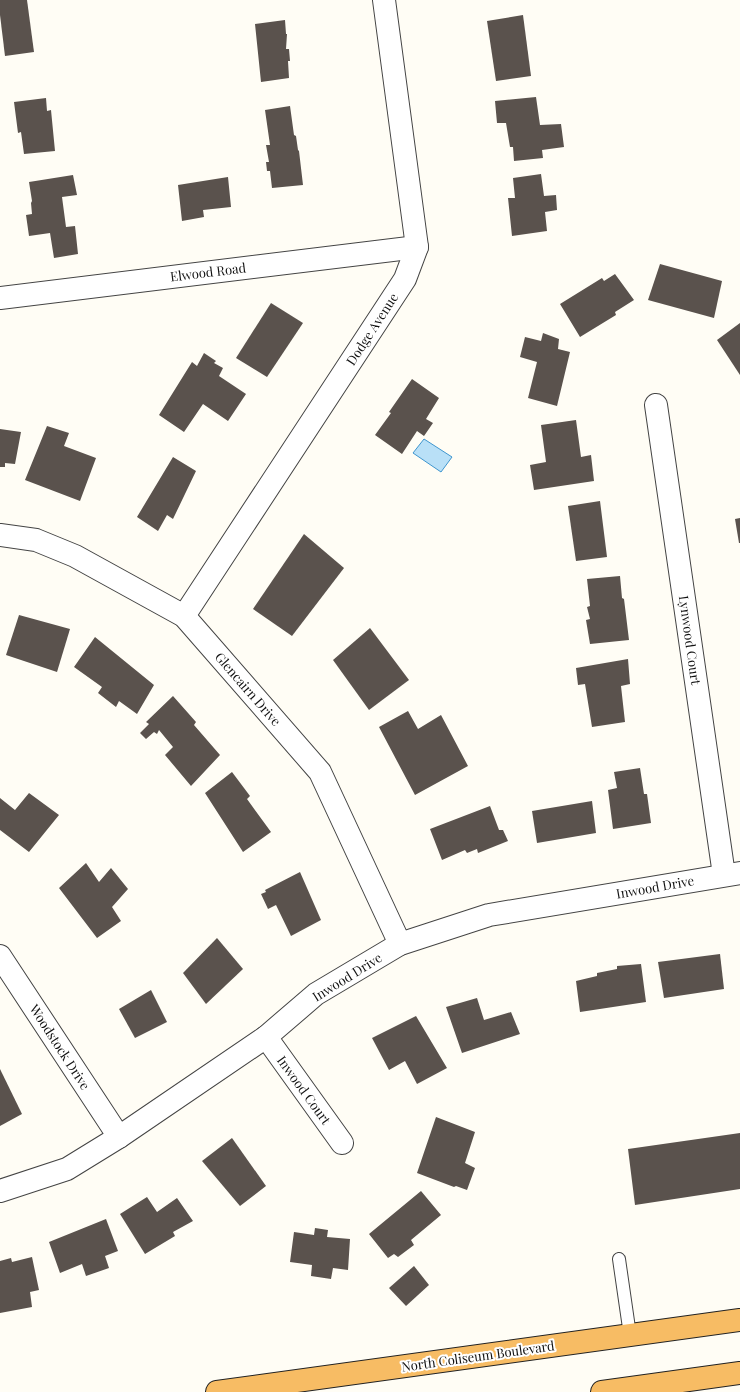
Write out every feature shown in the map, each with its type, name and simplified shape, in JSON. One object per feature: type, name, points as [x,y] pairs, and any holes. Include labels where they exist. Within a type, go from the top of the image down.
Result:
[{"type":"highway","name":"North Coliseum Boulevard","points":[[217,1392],[740,1320]]},
{"type":"highway","points":[[602,1392],[740,1373]]},
{"type":"street","name":"Dodge Avenue","points":[[184,616],[405,280],[417,247],[384,0]]},
{"type":"street","name":"Elwood Road","points":[[0,298],[417,247]]},
{"type":"street","name":"Lynwood Court","points":[[656,405],[732,874]]},
{"type":"street","name":"Glencairn Drive","points":[[0,535],[36,540],[75,556],[184,616],[320,772],[400,944]]},
{"type":"street","name":"Inwood Drive","points":[[0,1191],[67,1169],[119,1137],[266,1037],[316,994],[400,944],[489,914],[732,874]]},
{"type":"street","name":"Woodstock Drive","points":[[0,956],[119,1137]]},
{"type":"street","name":"Inwood Court","points":[[266,1037],[342,1143]]},
{"type":"lane","points":[[619,1259],[630,1335]]},
{"type":"water","points":[[424,439],[452,457],[441,472],[413,453]]},
{"type":"building","points":[[0,0],[27,0],[34,52],[5,56],[0,15]]},
{"type":"building","points":[[523,15],[531,76],[496,81],[487,21]]},
{"type":"building","points":[[285,20],[287,34],[286,49],[289,49],[290,61],[288,61],[289,78],[261,82],[255,24]]},
{"type":"building","points":[[536,97],[540,125],[561,124],[564,147],[542,150],[543,158],[514,161],[513,147],[510,147],[506,123],[497,123],[495,101]]},
{"type":"building","points":[[46,98],[47,111],[51,110],[55,151],[24,154],[21,132],[18,133],[14,102]]},
{"type":"building","points":[[290,106],[294,135],[296,136],[299,151],[303,185],[272,188],[270,171],[267,171],[266,162],[269,162],[266,145],[270,145],[265,110]]},
{"type":"building","points":[[541,174],[544,196],[556,195],[557,210],[545,212],[547,231],[512,236],[508,198],[515,198],[513,178]]},
{"type":"building","points":[[73,175],[77,195],[62,197],[66,227],[75,226],[78,254],[54,258],[50,233],[29,236],[26,215],[32,214],[32,201],[29,182]]},
{"type":"building","points":[[228,177],[231,207],[203,210],[204,217],[182,221],[178,185]]},
{"type":"building","points":[[660,264],[722,281],[714,318],[648,300]]},
{"type":"building","points":[[615,274],[634,300],[615,312],[616,315],[580,337],[560,304],[602,278],[604,281]]},
{"type":"building","points":[[271,303],[303,323],[267,377],[236,358]]},
{"type":"building","points":[[740,323],[740,375],[717,340]]},
{"type":"building","points":[[543,333],[559,339],[558,349],[570,352],[557,406],[528,398],[537,362],[520,357],[525,337],[541,341]]},
{"type":"building","points":[[204,353],[216,361],[214,363],[223,368],[219,376],[246,394],[228,421],[203,404],[184,432],[159,415],[192,362],[197,366]]},
{"type":"building","points":[[412,379],[439,398],[426,419],[433,423],[424,436],[417,431],[402,454],[375,435],[391,413],[389,412]]},
{"type":"building","points":[[576,420],[581,457],[591,455],[594,481],[534,490],[530,465],[546,462],[541,425]]},
{"type":"building","points":[[47,426],[69,433],[64,446],[96,458],[80,501],[25,480]]},
{"type":"building","points":[[0,429],[21,432],[15,464],[5,463],[5,467],[0,467]]},
{"type":"building","points":[[173,457],[196,471],[173,519],[167,515],[158,531],[137,517]]},
{"type":"building","points":[[600,501],[607,557],[576,561],[568,506]]},
{"type":"building","points":[[740,518],[740,543],[739,543],[735,519]]},
{"type":"building","points":[[304,534],[344,568],[292,636],[253,609]]},
{"type":"building","points":[[620,576],[629,640],[590,644],[586,620],[590,619],[587,607],[590,606],[587,579]]},
{"type":"building","points":[[19,615],[70,629],[57,672],[6,655]]},
{"type":"building","points":[[370,628],[409,680],[369,710],[333,660]]},
{"type":"building","points":[[95,637],[154,685],[137,714],[119,701],[116,707],[98,693],[102,687],[74,667]]},
{"type":"building","points":[[628,659],[630,684],[621,686],[625,722],[592,727],[585,684],[578,685],[576,668]]},
{"type":"building","points":[[173,696],[196,722],[194,725],[220,755],[191,786],[165,755],[173,747],[159,730],[157,734],[154,732],[146,739],[140,733],[149,724],[146,722]]},
{"type":"building","points":[[408,711],[418,729],[441,715],[468,766],[415,795],[379,727]]},
{"type":"building","points":[[640,768],[644,794],[647,794],[651,823],[613,829],[608,790],[617,788],[614,772]]},
{"type":"building","points":[[232,772],[250,796],[247,799],[271,832],[243,852],[205,793]]},
{"type":"building","points":[[29,793],[59,815],[29,852],[0,830],[0,798],[15,810]]},
{"type":"building","points":[[592,801],[596,833],[537,843],[532,811]]},
{"type":"building","points":[[490,806],[499,830],[503,830],[508,841],[478,853],[477,849],[467,853],[465,850],[442,860],[430,829]]},
{"type":"building","points":[[86,863],[99,882],[111,868],[128,889],[112,907],[121,921],[97,938],[59,888]]},
{"type":"building","points":[[300,872],[321,920],[291,936],[276,905],[268,909],[261,894],[266,892],[265,890]]},
{"type":"building","points":[[217,938],[243,969],[206,1004],[183,973]]},
{"type":"building","points":[[720,954],[724,989],[664,998],[658,962]]},
{"type":"building","points":[[641,964],[646,1002],[580,1012],[576,981],[597,976],[597,973],[617,969],[617,966]]},
{"type":"building","points":[[151,990],[167,1022],[135,1038],[119,1009]]},
{"type":"building","points":[[477,998],[484,1020],[511,1012],[520,1034],[462,1053],[446,1007]]},
{"type":"building","points":[[416,1016],[447,1068],[417,1084],[405,1061],[389,1070],[372,1038]]},
{"type":"building","points":[[0,1069],[22,1114],[0,1126]]},
{"type":"building","points":[[436,1117],[475,1132],[465,1163],[475,1168],[467,1190],[456,1186],[454,1187],[417,1173]]},
{"type":"building","points":[[740,1133],[740,1189],[635,1205],[628,1149]]},
{"type":"building","points":[[232,1138],[266,1186],[240,1206],[202,1161]]},
{"type":"building","points":[[421,1191],[441,1215],[411,1240],[414,1245],[398,1257],[394,1254],[388,1258],[369,1234]]},
{"type":"building","points":[[147,1197],[157,1212],[177,1198],[193,1221],[173,1232],[175,1236],[145,1254],[120,1214]]},
{"type":"building","points":[[106,1219],[118,1251],[105,1256],[109,1268],[86,1276],[82,1264],[60,1273],[49,1242]]},
{"type":"building","points":[[315,1228],[328,1230],[327,1237],[350,1239],[348,1270],[333,1268],[331,1279],[311,1276],[312,1265],[290,1262],[294,1232],[314,1235]]},
{"type":"building","points":[[32,1257],[39,1290],[30,1292],[32,1307],[0,1313],[0,1261],[11,1258],[12,1262]]},
{"type":"building","points":[[414,1266],[429,1285],[406,1306],[389,1288]]}]
